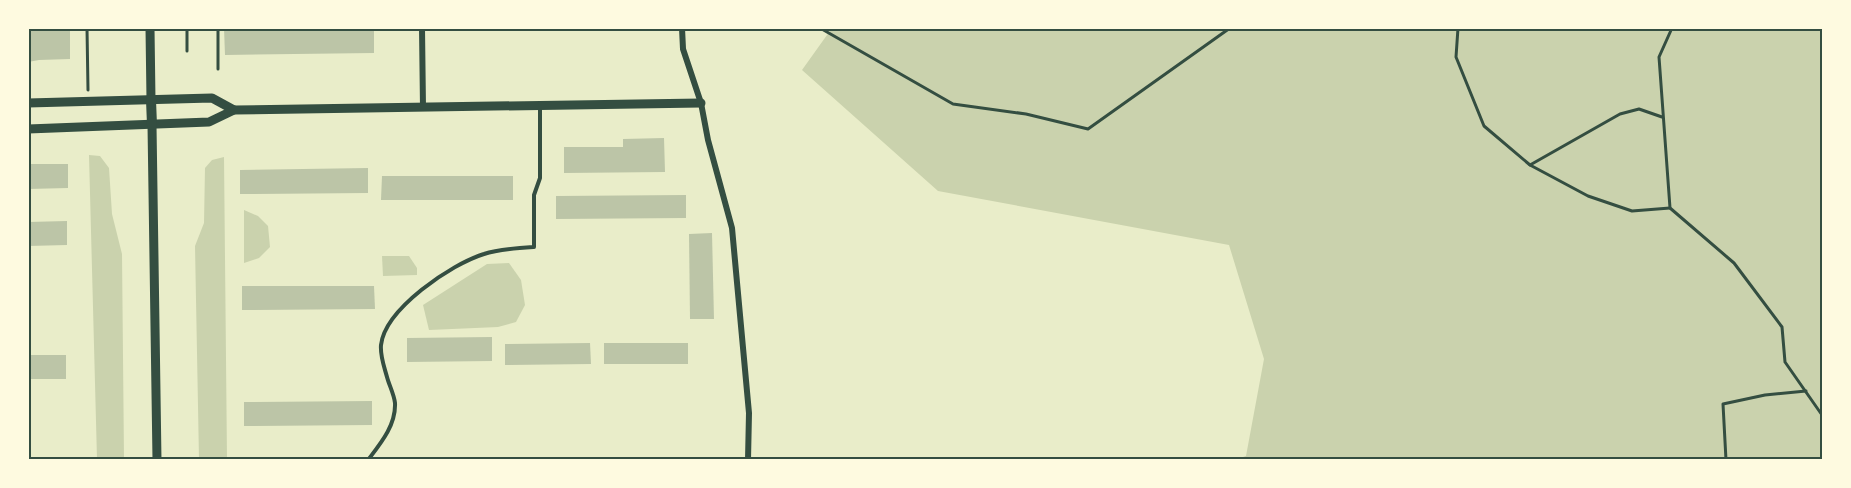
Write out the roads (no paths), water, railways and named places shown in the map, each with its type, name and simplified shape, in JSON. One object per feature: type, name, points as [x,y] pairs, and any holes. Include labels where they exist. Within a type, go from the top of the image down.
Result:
[{"type":"main road","points":[[151,100],[152,125]]},
{"type":"street","points":[[150,28],[151,100]]},
{"type":"street","points":[[422,28],[423,108]]},
{"type":"street","points":[[682,28],[683,49],[701,103],[708,140],[732,228],[749,413],[748,459]]},
{"type":"street","points":[[28,103],[212,98],[234,110]]},
{"type":"street","points":[[28,129],[209,122],[234,110],[701,103]]},
{"type":"street","points":[[152,125],[157,459]]},
{"type":"lane","points":[[368,459],[384,438],[394,417],[395,401],[382,358],[381,346],[383,336],[393,319],[406,303],[448,271],[482,254],[534,247],[534,195],[540,178],[540,106]]}]
